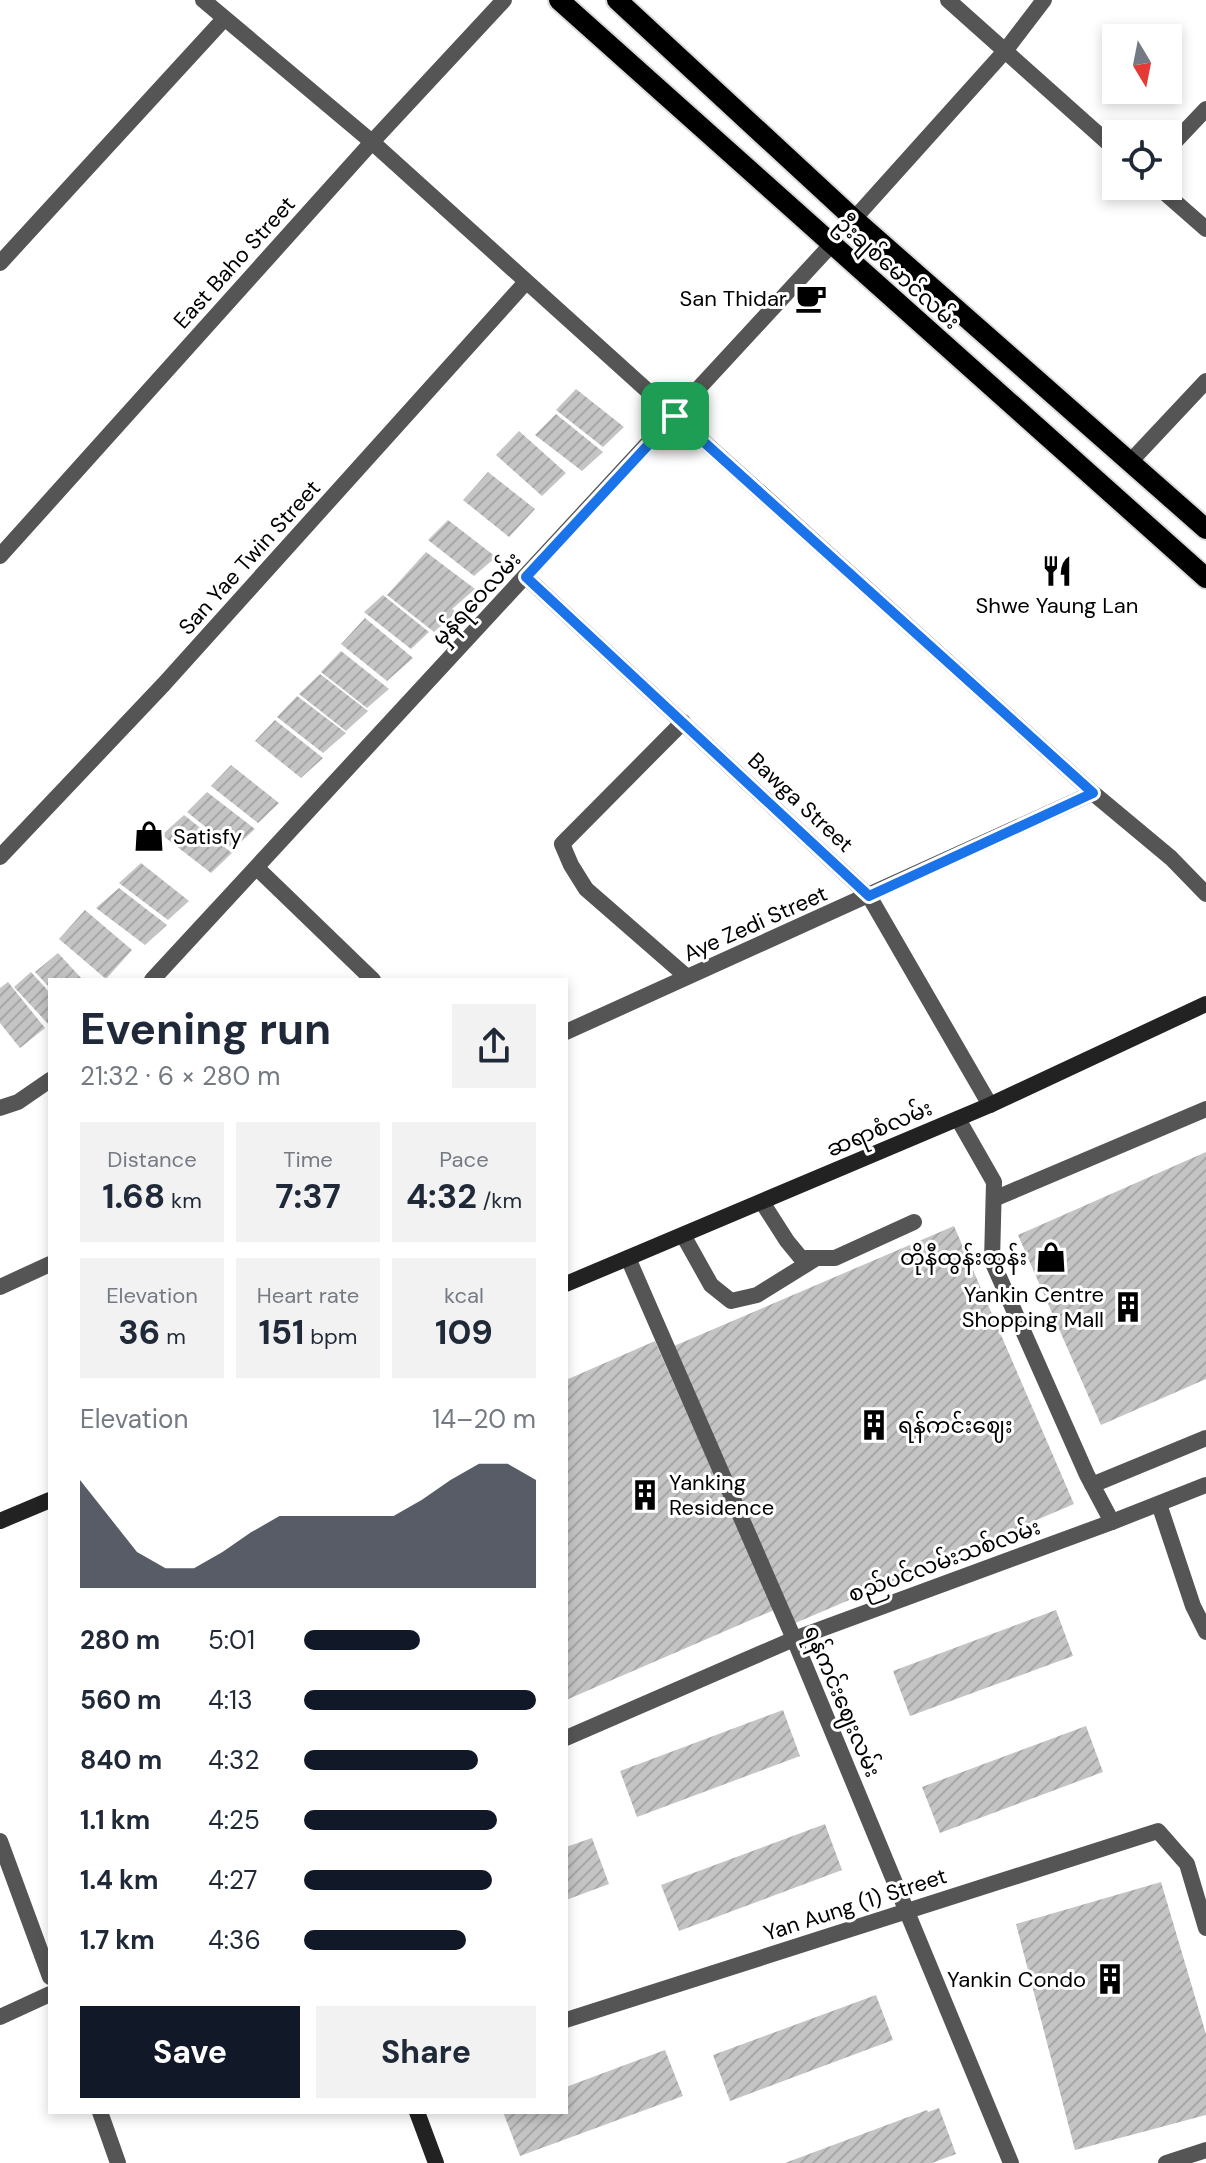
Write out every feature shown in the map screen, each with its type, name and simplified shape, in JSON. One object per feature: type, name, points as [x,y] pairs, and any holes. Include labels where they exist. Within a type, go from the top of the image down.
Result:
[{"type":"main road","name":"ဦးချစ်မောင်လမ်း","points":[[559,0],[1206,578]]},
{"type":"main road","name":"ဦးချစ်မောင်လမ်း","points":[[617,0],[854,219],[1206,529]]},
{"type":"main road","name":"ဆရာစံလမ်း","points":[[568,1283],[990,1105],[1206,1004]]},
{"type":"main road","points":[[0,1521],[48,1501]]},
{"type":"main road","points":[[418,2114],[436,2163]]},
{"type":"street","points":[[203,0],[372,142],[1093,793],[1171,858],[1206,894]]},
{"type":"street","name":"East Baho Street","points":[[0,556],[372,142],[504,0]]},
{"type":"street","points":[[948,0],[1102,138]]},
{"type":"street","points":[[854,219],[1005,51],[1044,0]]},
{"type":"street","points":[[0,263],[224,19]]},
{"type":"street","points":[[1182,134],[1206,109]]},
{"type":"street","points":[[1173,200],[1206,229]]},
{"type":"street","name":"မှန်ရဝေလမ်း","points":[[154,978],[831,245]]},
{"type":"street","name":"San Yae Twin Street","points":[[0,857],[164,684],[526,282]]},
{"type":"street","points":[[1129,463],[1206,381]]},
{"type":"street","name":"Bawga Street","points":[[526,577],[869,896],[990,1105]]},
{"type":"street","points":[[683,722],[562,844],[586,889],[687,977]]},
{"type":"street","name":"Aye Zedi Street","points":[[568,1031],[1093,793]]},
{"type":"street","points":[[257,868],[371,978]]},
{"type":"street","points":[[0,1108],[18,1102],[48,1081]]},
{"type":"street","points":[[994,1199],[1206,1109]]},
{"type":"street","points":[[958,1119],[994,1182],[992,1261],[1092,1485],[1112,1522]]},
{"type":"street","points":[[762,1202],[801,1258],[835,1258],[914,1222]]},
{"type":"street","points":[[683,1235],[711,1285],[731,1301],[757,1295],[817,1258]]},
{"type":"street","name":"ရန်ကင်းဈေးလမ်း","points":[[628,1258],[794,1639],[1011,2163]]},
{"type":"street","points":[[0,1287],[48,1265]]},
{"type":"street","points":[[1092,1485],[1206,1438]]},
{"type":"street","name":"စည်ပင်လမ်းသစ်လမ်း","points":[[568,1737],[794,1639],[1206,1485]]},
{"type":"street","points":[[1159,1504],[1193,1606],[1206,1632]]},
{"type":"street","name":"Yan Aung (1) Street","points":[[568,2019],[1158,1831],[1187,1864],[1206,1928]]},
{"type":"street","points":[[0,1841],[48,1972]]},
{"type":"street","points":[[0,2017],[48,1995]]},
{"type":"street","points":[[101,2114],[115,2162]]},
{"type":"street","points":[[1166,2163],[1206,2150]]},
{"type":"building","points":[[576,389],[624,427],[603,447],[556,410]]},
{"type":"building","points":[[556,414],[603,452],[582,471],[535,435]]},
{"type":"building","points":[[519,431],[566,473],[542,496],[496,455]]},
{"type":"building","points":[[488,472],[535,509],[509,537],[463,500]]},
{"type":"building","points":[[448,520],[496,557],[474,576],[428,540]]},
{"type":"building","points":[[426,552],[475,589],[452,609],[456,612],[434,632],[387,595]]},
{"type":"building","points":[[383,595],[429,632],[411,649],[364,612]]},
{"type":"building","points":[[365,618],[413,658],[387,681],[341,644]]},
{"type":"building","points":[[341,651],[389,689],[367,708],[321,672]]},
{"type":"building","points":[[320,674],[368,711],[346,731],[299,694]]},
{"type":"building","points":[[297,696],[346,733],[323,753],[277,717]]},
{"type":"building","points":[[275,720],[323,758],[301,778],[255,741]]},
{"type":"building","points":[[231,765],[279,803],[258,823],[211,786]]},
{"type":"building","points":[[207,792],[255,829],[233,849],[187,812]]},
{"type":"building","points":[[184,815],[232,853],[211,873],[162,835]]},
{"type":"building","points":[[141,863],[189,901],[168,920],[119,883]]},
{"type":"building","points":[[119,888],[167,925],[145,945],[96,908]]},
{"type":"building","points":[[85,910],[132,950],[105,978],[59,939]]},
{"type":"building","points":[[58,953],[81,978],[48,978],[48,986],[35,972]]},
{"type":"building","points":[[31,972],[48,991],[48,1024],[14,987]]},
{"type":"building","points":[[8,982],[45,1028],[20,1048],[0,1023],[0,988]]},
{"type":"building","name":"Yankin Centre Shopping Mall","points":[[1206,1152],[1206,1379],[1101,1425],[1018,1235]]},
{"type":"building","name":"ရန်ကင်းဈေး","points":[[954,1226],[1074,1504],[793,1624],[674,1346]]},
{"type":"building","name":"Yanking Residence","points":[[655,1341],[774,1610],[568,1699],[568,1379]]},
{"type":"building","points":[[1056,1610],[1073,1656],[910,1716],[893,1671]]},
{"type":"building","points":[[783,1710],[800,1756],[637,1817],[620,1771]]},
{"type":"building","points":[[1086,1726],[1103,1772],[940,1833],[922,1787]]},
{"type":"building","points":[[825,1824],[842,1870],[679,1931],[661,1885]]},
{"type":"building","points":[[592,1838],[609,1884],[568,1899],[568,1846]]},
{"type":"building","name":"Yankin Condo","points":[[1161,1882],[1206,2034],[1206,2115],[1075,2150],[1016,1924]]},
{"type":"building","points":[[876,1995],[893,2040],[730,2101],[713,2055]]},
{"type":"building","points":[[665,2050],[683,2096],[520,2156],[504,2114],[568,2114],[568,2086]]},
{"type":"building","points":[[939,2108],[956,2154],[932,2163],[785,2163],[927,2110]]},
{"type":"place","name":"San Thidar","points":[[811,298]]},
{"type":"place","name":"Shwe Yaung Lan","points":[[1057,571]]},
{"type":"place","name":"Satisfy","points":[[149,836]]},
{"type":"place","name":"တိုနီထွန်းထွန်း","points":[[1051,1257]]},
{"type":"place","name":"Yankin Centre Shopping Mall","points":[[1128,1307]]},
{"type":"place","name":"ရန်ကင်းဈေး","points":[[874,1425]]},
{"type":"place","name":"Yanking Residence","points":[[645,1495]]},
{"type":"place","name":"Yankin Condo","points":[[1110,1979]]},
{"type":"route","points":[[675,416],[1093,793],[869,896],[526,577],[675,416]]}]
